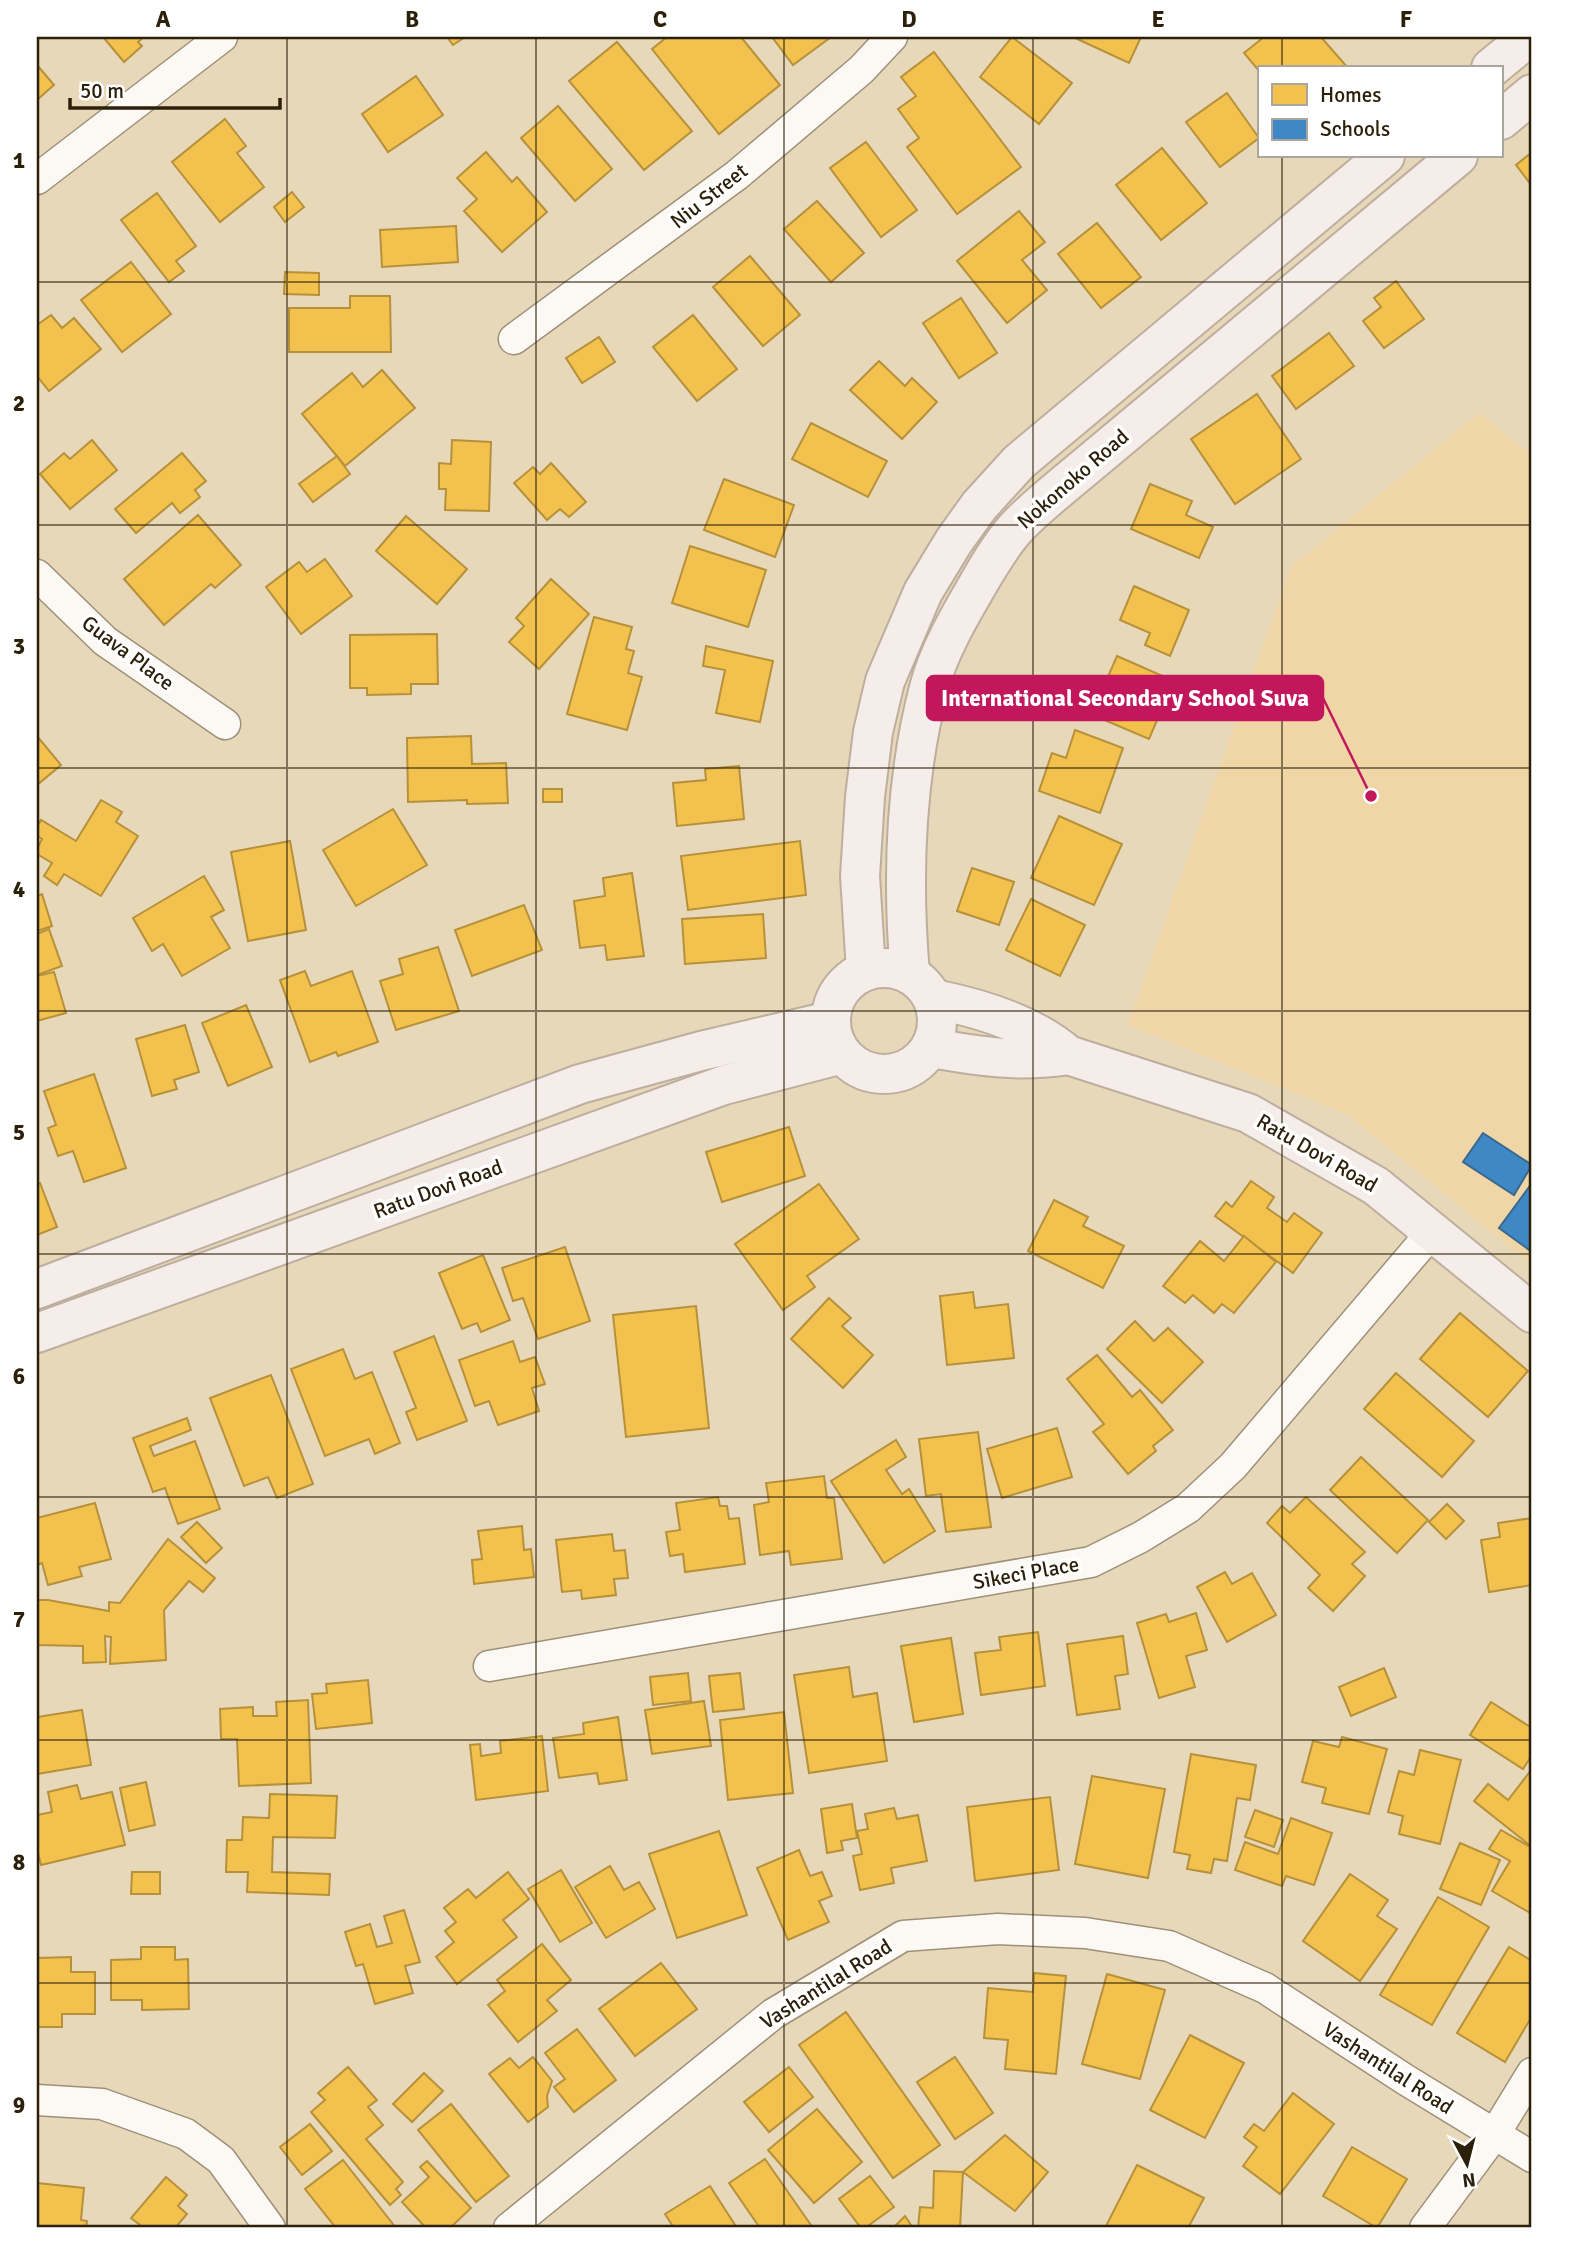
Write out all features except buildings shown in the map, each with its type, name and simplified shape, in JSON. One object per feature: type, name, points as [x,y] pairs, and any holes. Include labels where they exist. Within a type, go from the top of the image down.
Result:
[{"type":"main road","points":[[1493,66],[1529,37]]},
{"type":"main road","points":[[1502,120],[1532,94]]},
{"type":"main road","name":"Nokonoko Road","points":[[866,971],[860,876],[865,797],[873,732],[885,681],[894,658],[923,592],[954,541],[979,506],[1019,462],[1383,158]]},
{"type":"main road","name":"Nokonoko Road","points":[[922,986],[906,881],[911,797],[919,735],[930,685],[965,607],[993,559],[1015,528],[1054,492],[1456,158]]},
{"type":"main road","points":[[896,969],[922,986],[938,1016],[937,1032],[931,1048],[920,1061],[905,1071],[872,1073],[856,1067],[836,1038],[833,1004],[840,990],[851,979],[866,971],[896,969]]},
{"type":"main road","name":"Ratu Dovi Road","points":[[922,986],[1050,1039],[1068,1055],[1248,1113],[1376,1186],[1532,1313]]},
{"type":"main road","points":[[37,1289],[580,1084],[701,1051],[836,1038]]},
{"type":"main road","name":"Ratu Dovi Road","points":[[37,1333],[724,1085],[836,1038]]},
{"type":"main road","name":"Ratu Dovi Road","points":[[931,1048],[1005,1060],[1068,1055]]},
{"type":"street","points":[[37,178],[222,37]]},
{"type":"street","name":"Niu Street","points":[[514,339],[737,175],[861,70],[892,37]]},
{"type":"street","name":"Guava Place","points":[[37,575],[105,642],[225,724]]},
{"type":"street","name":"Sikeci Place","points":[[489,1666],[1091,1562],[1141,1537],[1188,1508],[1233,1466],[1432,1232]]},
{"type":"street","name":"Vashantilal Road","points":[[509,2228],[773,2014],[903,1936],[998,1929],[1085,1933],[1169,1946],[1265,1988],[1532,2157]]},
{"type":"street","points":[[1425,2228],[1494,2135],[1532,2073]]},
{"type":"street","points":[[37,2100],[102,2104],[186,2134],[221,2160],[270,2228]]},
{"type":"shaded area","points":[[1479,413],[1532,455],[1532,1265],[1347,1114],[1128,1025],[1291,567]]},
{"type":"place","name":"International Secondary School Suva","points":[[1371,796]]}]
